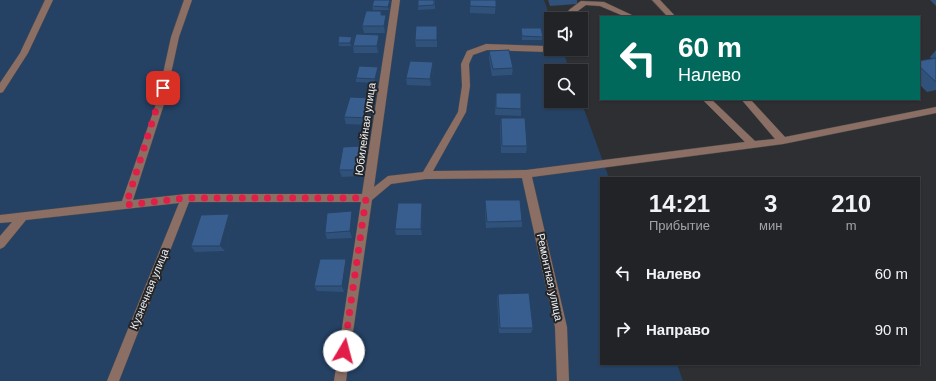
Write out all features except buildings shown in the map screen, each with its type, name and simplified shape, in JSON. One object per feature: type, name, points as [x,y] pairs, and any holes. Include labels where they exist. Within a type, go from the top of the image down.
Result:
[{"type":"street","points":[[0,90],[24,53],[49,0]]},
{"type":"street","points":[[126,205],[160,101],[175,37],[188,0]]},
{"type":"street","name":"Юбилейная улица","points":[[340,381],[396,0]]},
{"type":"street","points":[[656,0],[671,16]]},
{"type":"street","points":[[572,12],[584,3],[601,4],[630,16]]},
{"type":"street","points":[[426,175],[462,112],[466,86],[466,64],[470,53],[486,47],[544,49]]},
{"type":"street","points":[[707,100],[753,145]]},
{"type":"street","points":[[746,100],[783,141]]},
{"type":"street","points":[[0,219],[22,218],[186,198],[366,198],[388,180],[426,175],[526,174],[783,141],[934,112]]},
{"type":"street","name":"Ремонтная улица","points":[[526,174],[561,327],[563,381]]},
{"type":"street","name":"Кузнечная улица","points":[[112,381],[186,198]]},
{"type":"street","points":[[0,244],[22,218]]},
{"type":"shaded area","points":[[0,0],[544,0],[548,12],[544,12],[544,56],[565,56],[567,64],[544,64],[544,108],[584,108],[609,177],[600,177],[600,365],[677,365],[683,381],[0,381]]},
{"type":"route","points":[[163,88],[126,205],[186,198],[366,198],[344,351]]}]
